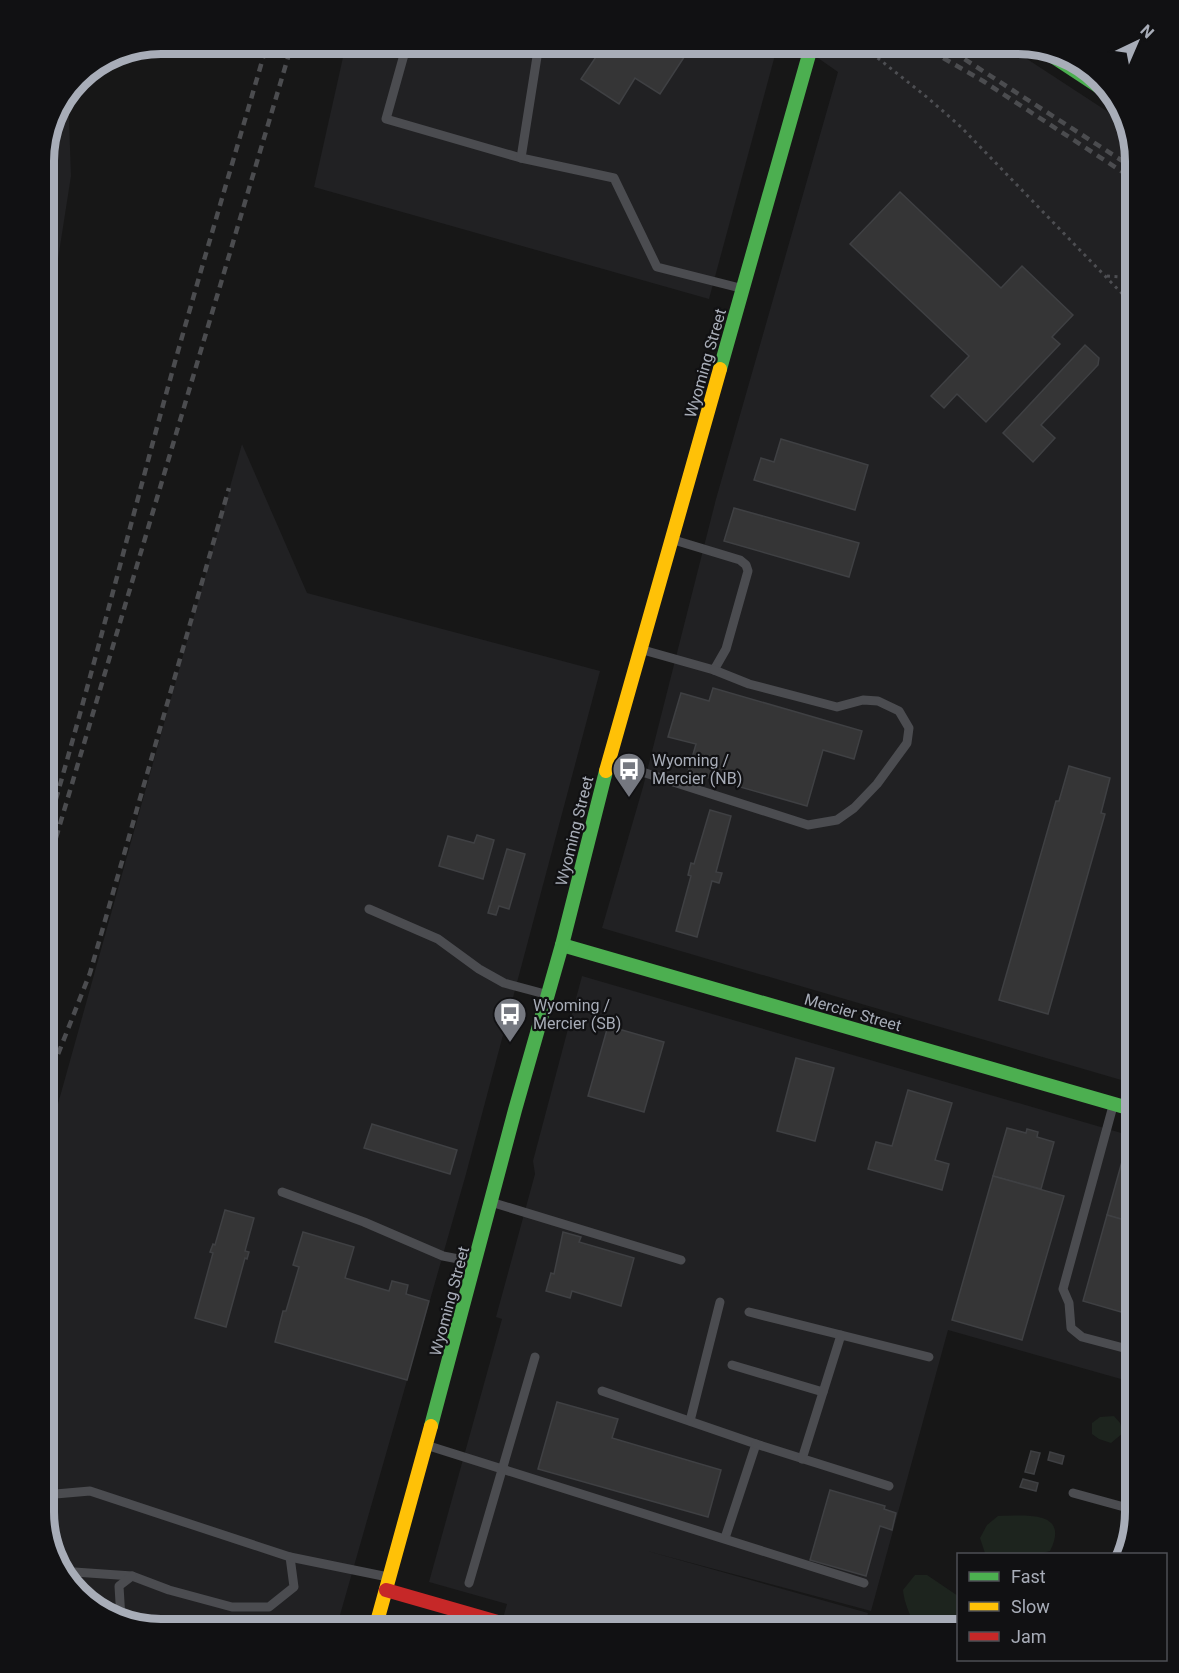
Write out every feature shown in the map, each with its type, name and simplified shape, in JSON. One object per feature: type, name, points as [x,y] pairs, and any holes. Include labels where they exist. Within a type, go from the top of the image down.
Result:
[{"type":"main road","name":"Wyoming Street","points":[[378,1619],[562,945],[609,761],[809,54]]},
{"type":"main road","points":[[1069,67],[1085,77]]},
{"type":"main road","name":"Mercier Street","points":[[562,945],[1125,1107]]},
{"type":"main road","points":[[388,1584],[480,1619]]},
{"type":"lane","points":[[404,54],[386,119],[521,158],[614,178],[657,267],[743,289]]},
{"type":"lane","points":[[521,158],[537,54]]},
{"type":"lane","points":[[672,540],[740,560],[746,565],[748,572],[726,649],[714,670]]},
{"type":"lane","points":[[609,761],[808,825],[837,820],[854,808],[877,784],[907,743],[909,728],[899,711],[878,701],[863,700],[837,708],[749,684],[714,670],[640,650]]},
{"type":"lane","points":[[369,909],[438,939],[479,969],[504,983],[548,995]]},
{"type":"lane","points":[[1114,1104],[1063,1289],[1070,1303],[1071,1328],[1082,1337],[1125,1348]]},
{"type":"lane","points":[[282,1192],[364,1222],[443,1256],[476,1262]]},
{"type":"lane","points":[[492,1203],[681,1260]]},
{"type":"lane","points":[[690,1421],[720,1302]]},
{"type":"lane","points":[[749,1312],[930,1357]]},
{"type":"lane","points":[[802,1459],[841,1335]]},
{"type":"lane","points":[[469,1583],[535,1357]]},
{"type":"lane","points":[[732,1365],[823,1392]]},
{"type":"lane","points":[[602,1391],[756,1444],[889,1486]]},
{"type":"lane","points":[[725,1538],[756,1444]]},
{"type":"lane","points":[[427,1446],[864,1583]]},
{"type":"lane","points":[[54,1494],[90,1491],[290,1557],[388,1584]]},
{"type":"lane","points":[[1073,1493],[1125,1507]]},
{"type":"lane","points":[[73,1572],[132,1576],[170,1590],[232,1606],[269,1607],[294,1587],[290,1557]]},
{"type":"lane","points":[[120,1610],[119,1586],[132,1576]]},
{"type":"path","points":[[873,54],[962,127],[1125,296]]},
{"type":"path","points":[[1105,276],[1125,277]]},
{"type":"shaded area","points":[[344,54],[775,54],[709,299],[314,187]]},
{"type":"shaded area","points":[[812,54],[1019,54],[1115,117],[1121,133],[1125,161],[1125,1081],[602,928],[643,787],[716,499],[838,72]]},
{"type":"shaded area","points":[[69,107],[71,176],[54,285],[54,154],[58,133]]},
{"type":"shaded area","points":[[242,444],[307,593],[600,671],[466,1174],[339,1619],[154,1619],[140,1617],[102,1601],[81,1583],[68,1565],[58,1540],[54,1512],[54,1118]]},
{"type":"shaded area","points":[[582,976],[1125,1134],[1125,1380],[948,1330],[871,1611],[647,1551],[868,1613],[866,1619],[503,1619],[507,1604],[429,1582],[502,1319],[496,1317],[535,1174],[533,1161]]},
{"type":"shaded area","points":[[1114,1416],[1120,1423],[1123,1433],[1111,1443],[1092,1434],[1092,1423],[1100,1417]]},
{"type":"shaded area","points":[[998,1516],[1031,1516],[1049,1521],[1054,1528],[1055,1537],[1050,1551],[1043,1553],[985,1553],[980,1538],[987,1525]]},
{"type":"shaded area","points":[[915,1575],[927,1575],[957,1595],[957,1619],[911,1619],[903,1590]]},
{"type":"building","points":[[598,54],[686,54],[660,94],[635,78],[619,104],[581,79]]},
{"type":"building","points":[[900,192],[1001,288],[1022,266],[1073,315],[1052,337],[1060,344],[986,422],[957,394],[944,408],[931,396],[969,356],[850,244]]},
{"type":"building","points":[[1085,345],[1099,358],[1098,365],[1041,425],[1055,438],[1033,462],[1003,433]]},
{"type":"building","points":[[781,439],[868,465],[855,510],[754,480],[761,458],[774,462]]},
{"type":"building","points":[[734,508],[859,543],[849,577],[724,541]]},
{"type":"building","points":[[713,688],[862,731],[854,759],[823,750],[807,806],[688,772],[696,744],[668,737],[681,693],[709,701]]},
{"type":"building","points":[[1069,766],[1110,778],[1101,813],[1105,814],[1048,1014],[999,1000],[1056,801],[1059,801]]},
{"type":"building","points":[[710,810],[731,816],[716,872],[722,873],[719,883],[712,881],[697,937],[676,931],[691,876],[688,875],[691,863],[694,864]]},
{"type":"building","points":[[477,835],[494,840],[483,879],[439,866],[448,836],[474,843]]},
{"type":"building","points":[[507,849],[525,854],[509,909],[499,906],[496,915],[488,913]]},
{"type":"building","points":[[608,1026],[664,1042],[644,1112],[588,1096]]},
{"type":"building","points":[[796,1058],[834,1068],[815,1141],[777,1131]]},
{"type":"building","points":[[908,1090],[952,1103],[935,1160],[949,1164],[942,1190],[868,1169],[876,1142],[892,1146]]},
{"type":"building","points":[[372,1124],[457,1150],[450,1174],[364,1148]]},
{"type":"building","points":[[1007,1128],[1026,1133],[1027,1129],[1038,1132],[1037,1137],[1054,1142],[1041,1189],[993,1176]]},
{"type":"building","points":[[1123,1158],[1125,1159],[1125,1220],[1107,1215]]},
{"type":"building","points":[[993,1176],[1064,1196],[1022,1340],[952,1320]]},
{"type":"building","points":[[225,1210],[254,1218],[245,1251],[249,1252],[247,1259],[245,1258],[226,1327],[195,1318],[213,1253],[210,1252],[213,1244],[215,1245]]},
{"type":"building","points":[[1107,1215],[1125,1220],[1125,1313],[1083,1301]]},
{"type":"building","points":[[303,1232],[354,1247],[345,1278],[389,1291],[392,1281],[408,1285],[406,1294],[429,1301],[407,1380],[275,1342],[283,1311],[286,1311],[299,1267],[293,1265]]},
{"type":"building","points":[[563,1232],[581,1237],[579,1242],[634,1258],[621,1306],[572,1291],[570,1298],[546,1291],[551,1273],[554,1274]]},
{"type":"building","points":[[557,1402],[618,1419],[612,1438],[721,1470],[708,1517],[538,1469]]},
{"type":"building","points":[[1031,1451],[1040,1453],[1034,1474],[1025,1472]]},
{"type":"building","points":[[1050,1452],[1064,1456],[1062,1464],[1048,1460]]},
{"type":"building","points":[[1023,1479],[1038,1483],[1036,1491],[1020,1487]]},
{"type":"building","points":[[830,1490],[885,1506],[884,1509],[896,1513],[892,1530],[880,1526],[866,1576],[810,1560]]},
{"type":"railway","points":[[54,805],[174,364],[264,54]]},
{"type":"railway","points":[[54,844],[289,54]]},
{"type":"railway","points":[[936,54],[983,81],[1125,173]]},
{"type":"railway","points":[[957,54],[1125,163]]},
{"type":"railway","points":[[54,1064],[90,973],[229,488]]},
{"type":"traffic: fast","points":[[720,369],[809,54]]},
{"type":"traffic: fast","points":[[1069,67],[1085,77]]},
{"type":"traffic: fast","points":[[431,1426],[515,1110],[562,945],[606,771]]},
{"type":"traffic: fast","points":[[562,945],[1125,1107]]},
{"type":"traffic: slow","points":[[606,771],[720,369]]},
{"type":"traffic: slow","points":[[378,1619],[431,1426]]},
{"type":"traffic: jam","points":[[386,1590],[487,1619]]},
{"type":"place","name":"Wyoming / Mercier (NB)","points":[[629,798]]},
{"type":"place","name":"Wyoming / Mercier (SB)","points":[[510,1043]]}]
